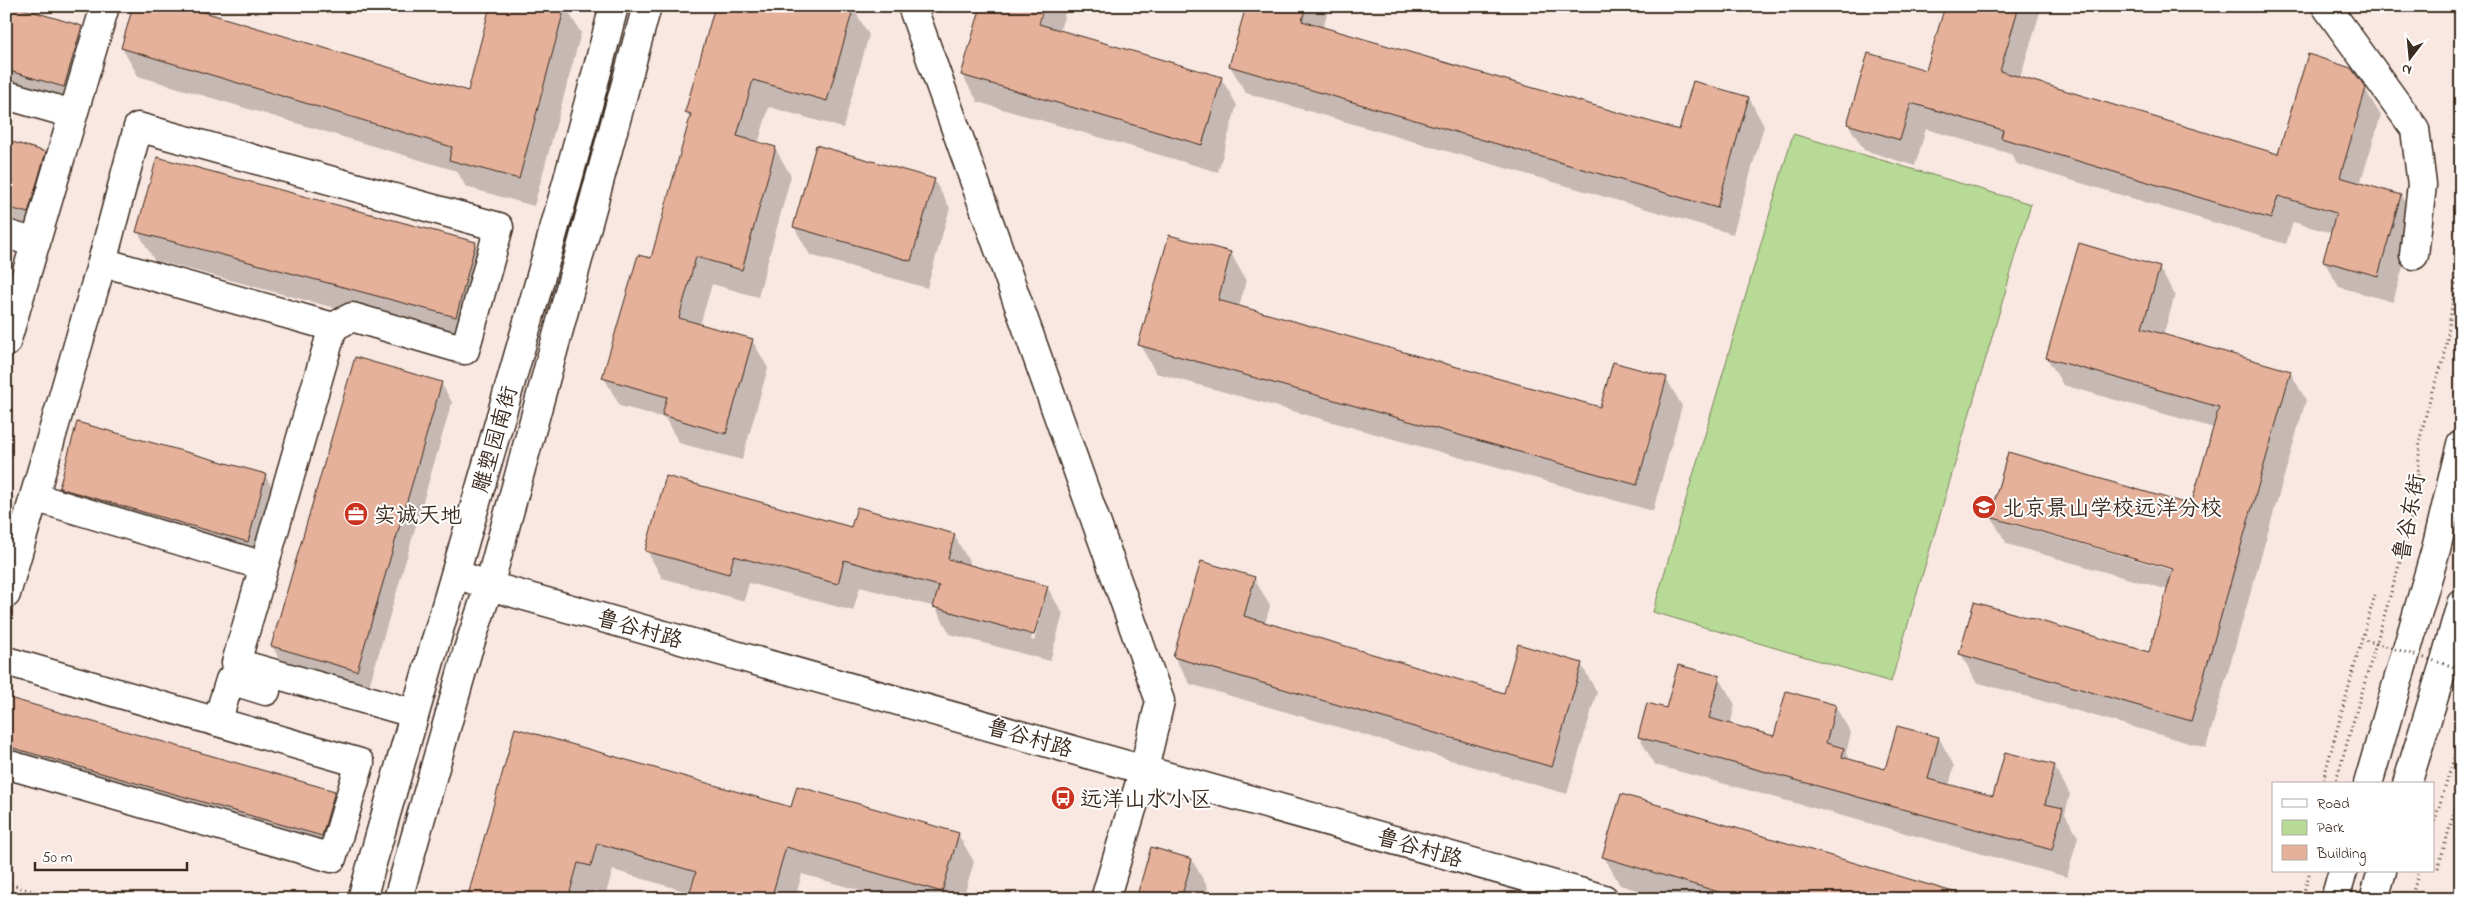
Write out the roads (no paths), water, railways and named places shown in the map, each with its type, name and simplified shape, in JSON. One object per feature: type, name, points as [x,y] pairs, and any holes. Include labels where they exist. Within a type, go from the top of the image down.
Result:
[{"type":"street","points":[[6,343],[105,6]]},
{"type":"street","name":"雕塑园南街","points":[[362,899],[411,723],[457,574],[614,6]]},
{"type":"street","name":"雕塑园南街","points":[[398,899],[467,653],[489,586],[647,6]]},
{"type":"street","points":[[912,6],[1160,701],[1144,769],[1105,899]]},
{"type":"street","points":[[2326,6],[2416,129],[2422,185],[2414,255]]},
{"type":"street","points":[[6,95],[73,114]]},
{"type":"street","points":[[6,594],[102,262],[138,127],[499,227],[465,350],[352,317],[333,327],[102,262]]},
{"type":"street","points":[[6,234],[36,243]]},
{"type":"street","points":[[217,722],[333,327]]},
{"type":"street","name":"鲁谷东街","points":[[2369,782],[2436,549],[2461,444]]},
{"type":"street","points":[[34,497],[264,566]]},
{"type":"street","name":"鲁谷村路","points":[[457,574],[489,586],[1604,899]]},
{"type":"street","points":[[2408,782],[2461,604]]},
{"type":"street","points":[[6,661],[360,763],[332,858],[6,764]]},
{"type":"street","points":[[233,671],[411,723]]},
{"type":"street","points":[[2335,899],[2343,872]]},
{"type":"street","points":[[2374,899],[2382,872]]},
{"type":"place","name":"北京景山学校远洋分校","points":[[1984,507]]},
{"type":"place","name":"实诚天地","points":[[356,514]]},
{"type":"place","name":"远洋山水小区","points":[[1063,798]]}]
